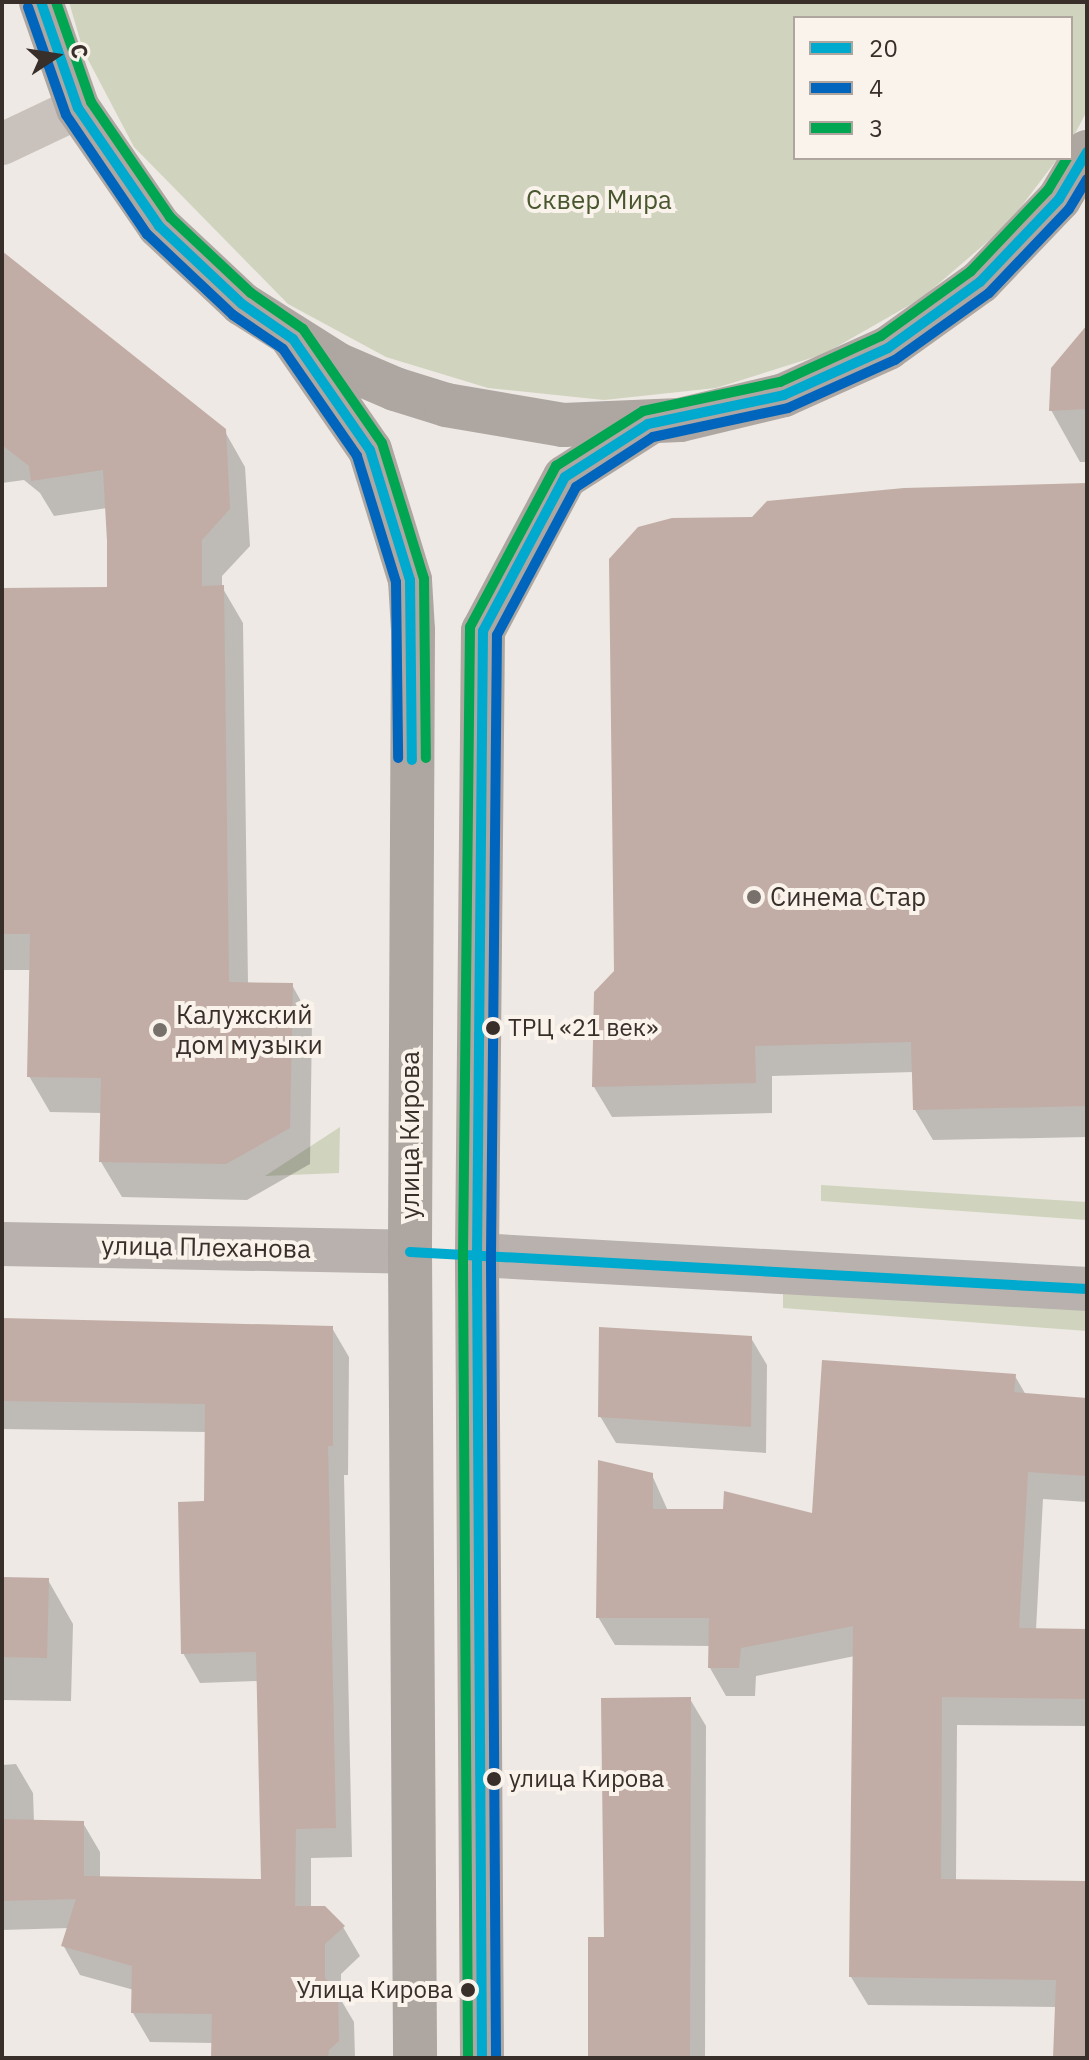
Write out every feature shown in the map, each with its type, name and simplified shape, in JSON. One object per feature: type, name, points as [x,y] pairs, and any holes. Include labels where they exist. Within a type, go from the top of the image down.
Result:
[{"type":"main road","points":[[41,2],[78,108],[159,226],[242,304],[293,339],[339,365],[446,405],[563,425],[648,424],[784,395],[888,348],[980,282],[1059,199],[1087,152]]},
{"type":"main road","name":"улица Кирова","points":[[293,339],[370,450],[410,580],[415,2058]]},
{"type":"main road","points":[[482,2058],[477,1255],[483,631],[565,477],[648,424]]},
{"type":"main road","name":"улица Плеханова","points":[[2,1244],[410,1252]]},
{"type":"main road","points":[[410,1252],[1087,1289]]},
{"type":"street","points":[[2,144],[78,108]]},
{"type":"green space","name":"Сквер Мира","points":[[69,2],[1087,2],[1087,111],[1073,137],[1073,16],[793,16],[793,160],[1056,160],[1008,224],[922,298],[824,354],[716,388],[604,400],[488,388],[386,357],[288,304],[134,147],[83,50]]},
{"type":"green space","points":[[340,1127],[339,1173],[265,1176]]},
{"type":"green space","points":[[821,1185],[1087,1202],[1087,1220],[821,1201]]},
{"type":"green space","points":[[783,1288],[1087,1307],[1087,1331],[783,1308]]},
{"type":"building","points":[[2,251],[226,429],[230,509],[202,540],[202,586],[224,585],[229,982],[293,983],[290,1128],[226,1164],[99,1162],[101,1078],[27,1077],[30,934],[2,934],[2,588],[107,587],[107,541],[103,470],[31,481],[29,466],[2,445]]},
{"type":"building","points":[[1087,325],[1087,409],[1049,411],[1051,368]]},
{"type":"building","points":[[1087,483],[1087,1106],[913,1110],[911,1042],[755,1046],[756,1083],[592,1087],[594,992],[614,971],[609,559],[638,527],[672,518],[752,517],[767,501],[904,488]]},
{"type":"building","points":[[2,1318],[333,1326],[333,1446],[328,1446],[336,1828],[296,1829],[295,1906],[325,1906],[345,1926],[325,1944],[325,1978],[338,1991],[339,2041],[329,2050],[328,2058],[211,2058],[212,2014],[131,2013],[132,1966],[61,1946],[76,1899],[2,1901],[2,1819],[84,1821],[84,1876],[261,1879],[256,1652],[181,1654],[178,1502],[204,1501],[205,1404],[2,1401]]},
{"type":"building","points":[[599,1327],[752,1336],[751,1427],[598,1417]]},
{"type":"building","points":[[822,1360],[1016,1374],[1014,1392],[1087,1398],[1087,1476],[1028,1472],[1019,1628],[1087,1629],[1087,1699],[942,1697],[941,1879],[1087,1881],[1087,2058],[1053,2058],[1056,1980],[849,1977],[853,1626],[741,1648],[739,1668],[708,1668],[709,1618],[596,1618],[598,1460],[653,1473],[653,1509],[723,1509],[724,1491],[812,1513]]},
{"type":"building","points":[[2,1577],[49,1578],[47,1658],[2,1657]]},
{"type":"building","points":[[691,1697],[690,2058],[588,2058],[588,1937],[604,1937],[601,1698]]},
{"type":"transit line","name":"20","points":[[41,2],[78,108],[159,226],[242,304],[293,339],[370,450],[410,580],[412,760]]},
{"type":"transit line","name":"3","points":[[56,2],[91,102],[170,217],[251,293],[303,329],[382,443],[424,579],[426,758]]},
{"type":"transit line","name":"4","points":[[28,7],[66,115],[147,234],[233,315],[283,349],[357,456],[396,582],[398,758]]},
{"type":"transit line","name":"20","points":[[482,2058],[477,1255],[483,631],[565,477],[648,424],[784,395],[888,348],[980,282],[1059,199],[1087,152]]},
{"type":"transit line","name":"3","points":[[468,2058],[463,1255],[470,627],[556,466],[643,411],[780,382],[881,336],[971,271],[1048,190],[1066,160]]},
{"type":"transit line","name":"4","points":[[496,2058],[491,1255],[497,635],[576,487],[653,437],[788,408],[895,360],[989,293],[1069,209],[1087,179]]},
{"type":"transit line","name":"20","points":[[410,1252],[1087,1289]]},
{"type":"place","name":"Синема Стар","points":[[754,897]]},
{"type":"place","name":"ТРЦ «21 век»","points":[[493,1028]]},
{"type":"place","name":"Калужский дом музыки","points":[[160,1030]]},
{"type":"place","name":"улица Кирова","points":[[494,1779]]},
{"type":"place","name":"Улица Кирова","points":[[468,1990]]}]
